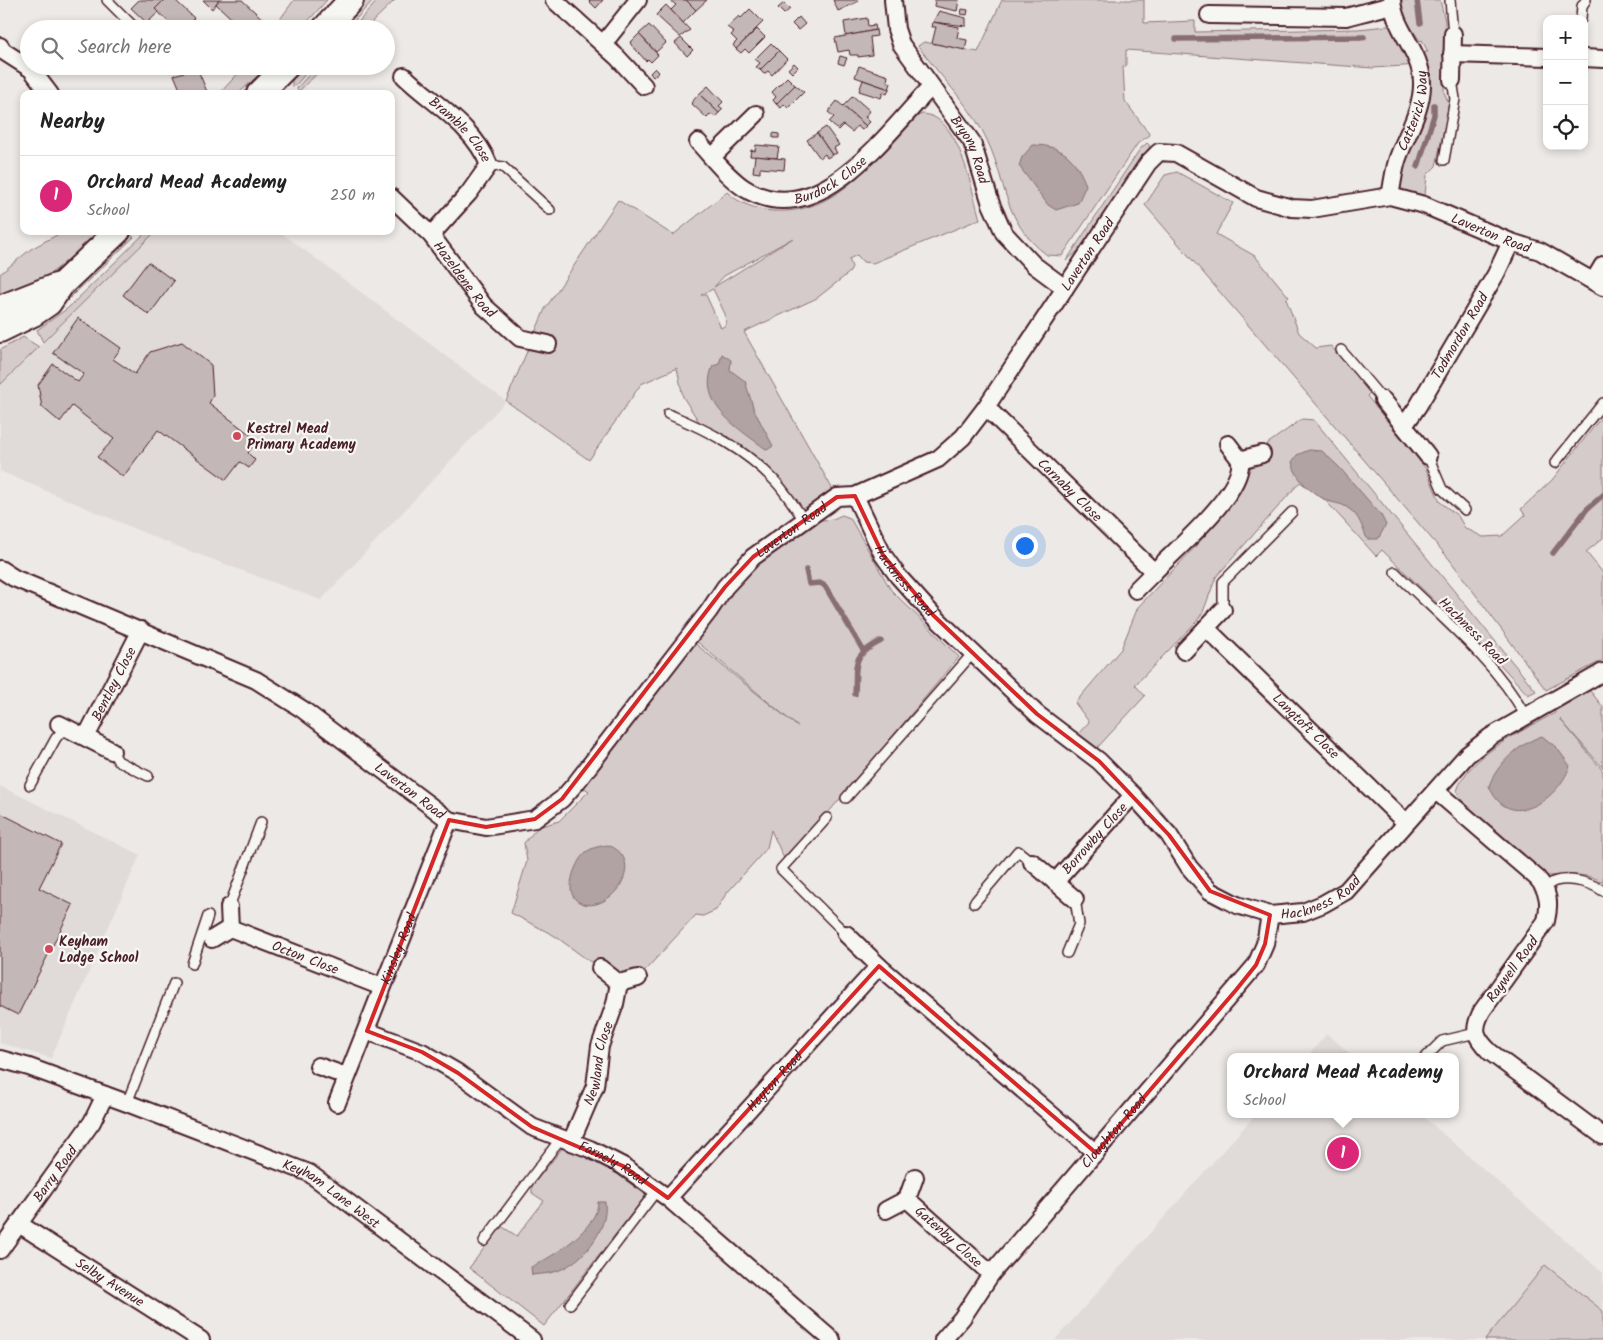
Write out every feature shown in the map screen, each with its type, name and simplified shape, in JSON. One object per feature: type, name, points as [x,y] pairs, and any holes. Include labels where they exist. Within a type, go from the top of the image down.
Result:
[{"type":"street","points":[[332,20],[350,0]]},
{"type":"street","points":[[554,0],[603,44],[644,86]]},
{"type":"street","points":[[603,44],[638,0]]},
{"type":"street","name":"Bryony Road","points":[[893,0],[896,30],[901,44],[972,142],[992,204],[1004,233],[1034,265],[1065,288]]},
{"type":"street","points":[[1209,15],[1346,18],[1392,3]]},
{"type":"street","name":"Catterick Way","points":[[1390,196],[1398,156],[1413,123],[1420,100],[1422,82],[1414,52],[1397,25],[1392,3]]},
{"type":"street","points":[[1452,80],[1453,34]]},
{"type":"street","points":[[1,50],[20,62]]},
{"type":"street","points":[[1452,54],[1543,57]]},
{"type":"street","points":[[1588,58],[1603,59]]},
{"type":"street","points":[[36,75],[47,90]]},
{"type":"street","points":[[270,90],[281,75]]},
{"type":"street","name":"Bramble Close","points":[[404,76],[467,131],[484,151],[489,165],[469,193],[431,235]]},
{"type":"street","name":"Burdock Close","points":[[698,142],[732,179],[755,194],[779,199],[805,196],[833,184],[855,168],[931,87]]},
{"type":"street","points":[[712,157],[756,114]]},
{"type":"street","name":"Laverton Road","points":[[0,569],[14,578],[256,680],[302,710],[449,820],[486,827],[535,819],[562,799],[630,714],[725,587],[753,557],[837,498],[855,496],[938,459],[963,437],[986,406],[1148,163],[1159,152],[1176,153],[1256,198],[1292,208],[1312,209],[1390,196],[1424,205],[1511,242],[1540,251],[1598,284]]},
{"type":"street","name":"Hazeldene Road","points":[[395,201],[431,235],[484,306],[520,338],[548,344]]},
{"type":"street","points":[[0,330],[40,310],[48,303],[62,284],[114,235]]},
{"type":"street","name":"Todmordon Road","points":[[1404,426],[1418,406],[1496,274],[1511,242]]},
{"type":"street","points":[[1598,284],[1603,265]]},
{"type":"street","points":[[0,308],[62,284]]},
{"type":"street","points":[[1383,400],[1428,456]]},
{"type":"street","name":"Carnaby Close","points":[[986,406],[1154,572]]},
{"type":"street","points":[[1136,590],[1228,495],[1240,473],[1240,460],[1228,444]]},
{"type":"street","points":[[1240,460],[1262,454]]},
{"type":"street","name":"Hackness Road","points":[[855,496],[883,555],[898,576],[933,615],[1037,714],[1099,761],[1169,835],[1189,867],[1210,891],[1238,904],[1270,915],[1303,912],[1323,904],[1346,891],[1467,755],[1490,736],[1526,715],[1601,677]]},
{"type":"street","points":[[1184,651],[1223,610]]},
{"type":"street","name":"Langtoft Close","points":[[1206,628],[1406,824]]},
{"type":"street","name":"Bentley Close","points":[[86,737],[141,630]]},
{"type":"street","name":"Bentley Close","points":[[62,725],[112,751]]},
{"type":"street","points":[[1436,791],[1545,887]]},
{"type":"street","name":"Borrowby Close","points":[[1054,882],[1133,795]]},
{"type":"street","name":"Kinsley Road","points":[[337,1103],[346,1076],[367,1031],[382,987],[449,820]]},
{"type":"street","name":"Borrowby Close","points":[[1032,862],[1075,900]]},
{"type":"street","name":"Raywell Road","points":[[1476,1033],[1476,1023],[1482,1012],[1546,921],[1550,908],[1545,887]]},
{"type":"street","points":[[206,938],[230,928],[229,907]]},
{"type":"street","name":"Cloughton Road","points":[[943,1340],[962,1318],[991,1274],[1096,1154],[1256,965],[1265,944],[1270,915]]},
{"type":"street","name":"Octon Close","points":[[230,928],[382,987]]},
{"type":"street","points":[[846,934],[879,966],[1096,1154]]},
{"type":"street","name":"Hayton Road","points":[[663,1194],[879,966]]},
{"type":"street","points":[[600,968],[619,983],[638,978]]},
{"type":"street","name":"Newland Close","points":[[566,1140],[595,1086],[600,1046],[615,1004],[619,983]]},
{"type":"street","name":"Farnely Road","points":[[367,1031],[422,1052],[458,1073],[532,1127],[623,1166],[663,1194],[832,1340]]},
{"type":"street","points":[[1476,1033],[1480,1043],[1490,1052],[1603,1136]]},
{"type":"street","name":"Keyham Lane West","points":[[0,1059],[29,1067],[128,1103],[310,1173],[532,1340]]},
{"type":"street","points":[[318,1066],[346,1076]]},
{"type":"street","name":"Barry Road","points":[[0,1250],[92,1122],[105,1095]]},
{"type":"street","name":"Gatenby Close","points":[[886,1210],[907,1199],[915,1177]]},
{"type":"street","name":"Gatenby Close","points":[[907,1199],[991,1274]]},
{"type":"street","name":"Selby Avenue","points":[[19,1224],[201,1340]]},
{"type":"lane","points":[[107,0],[127,20]]},
{"type":"lane","points":[[1450,0],[1453,34]]},
{"type":"lane","points":[[1581,15],[1582,6],[1586,0]]},
{"type":"lane","points":[[1444,160],[1455,99],[1452,80]]},
{"type":"lane","points":[[489,165],[503,167],[550,210]]},
{"type":"lane","points":[[1341,350],[1383,400]]},
{"type":"lane","points":[[1555,462],[1603,403]]},
{"type":"lane","points":[[668,414],[723,438],[754,462],[776,482],[804,520]]},
{"type":"lane","points":[[1428,456],[1442,488],[1465,510]]},
{"type":"lane","points":[[1223,610],[1223,582],[1292,512]]},
{"type":"lane","name":"Hachness Road","points":[[1395,572],[1492,668],[1515,696],[1526,715]]},
{"type":"lane","points":[[846,798],[972,653]]},
{"type":"lane","points":[[30,785],[62,725]]},
{"type":"lane","points":[[112,751],[118,761],[148,776]]},
{"type":"lane","points":[[827,818],[781,869],[846,934]]},
{"type":"lane","points":[[229,907],[262,822]]},
{"type":"lane","points":[[974,903],[1018,852],[1032,862]]},
{"type":"lane","points":[[1545,887],[1556,881],[1576,881],[1595,885],[1603,891]]},
{"type":"lane","points":[[1067,954],[1079,924],[1075,900]]},
{"type":"lane","points":[[192,964],[206,938],[208,916]]},
{"type":"lane","points":[[128,1103],[174,983]]},
{"type":"lane","points":[[1430,1053],[1442,1041],[1476,1033]]},
{"type":"lane","points":[[484,1241],[566,1140]]},
{"type":"lane","points":[[570,1304],[663,1194]]},
{"type":"highlighted area","points":[[855,496],[883,555],[933,615],[1037,714],[1099,761],[1169,835],[1210,891],[1270,915],[1265,944],[1256,965],[1236,990],[1096,1153],[879,966],[668,1198],[623,1166],[532,1127],[458,1073],[422,1052],[367,1031],[449,820],[486,827],[535,819],[562,799],[725,587],[753,557],[837,497]]},
{"type":"shaded area","points":[[294,0],[327,0],[309,20],[280,20]]},
{"type":"shaded area","points":[[364,0],[373,0],[355,20],[345,20]]},
{"type":"shaded area","points":[[378,0],[395,0],[374,20],[360,20]]},
{"type":"shaded area","points":[[1002,0],[1144,0],[1144,23],[1195,21],[1195,32],[1358,29],[1397,25],[1414,52],[1428,52],[1422,40],[1420,41],[1406,20],[1399,0],[1440,0],[1445,21],[1444,92],[1449,104],[1436,166],[1427,175],[1424,205],[1390,196],[1413,123],[1418,65],[1373,68],[1126,50],[1126,66],[1123,67],[1125,101],[1150,135],[1138,143],[1062,256],[1047,255],[1032,242],[1013,213],[991,149],[983,132],[960,99],[918,46],[924,42],[978,52]]},
{"type":"shaded area","points":[[237,75],[258,75],[242,90],[223,90]]},
{"type":"shaded area","points":[[293,75],[304,75],[296,85],[292,86]]},
{"type":"shaded area","points":[[309,75],[316,75],[300,90],[297,88]]},
{"type":"shaded area","points":[[922,114],[935,118],[946,127],[955,140],[968,173],[980,219],[873,263],[863,262],[857,255],[849,259],[852,267],[850,272],[817,298],[744,332],[837,497],[801,521],[775,479],[701,425],[683,397],[677,368],[641,384],[589,460],[506,401],[545,309],[618,200],[673,235],[727,192],[742,203],[761,209],[773,211],[796,210],[816,204],[835,195],[852,182],[883,152],[911,119]],"holes":[[[793,238],[714,287],[724,276]],[[713,289],[725,314],[726,325],[721,328],[706,295],[701,295]]]},
{"type":"shaded area","points":[[1147,143],[1150,146],[1079,250],[1066,261],[1140,149]]},
{"type":"shaded area","points":[[1033,145],[1053,148],[1067,155],[1073,161],[1086,185],[1078,203],[1056,210],[1048,205],[1019,166],[1022,157]]},
{"type":"shaded area","points":[[1177,172],[1233,203],[1216,234],[1255,256],[1289,297],[1286,299],[1299,333],[1316,348],[1331,346],[1370,393],[1367,396],[1426,469],[1440,502],[1458,516],[1465,528],[1483,537],[1502,536],[1525,515],[1521,509],[1552,480],[1603,415],[1603,538],[1586,552],[1603,573],[1603,660],[1546,690],[1450,560],[1145,205],[1165,175]]},
{"type":"shaded area","points":[[57,235],[94,235],[68,261],[28,289],[0,298],[0,274],[31,249]]},
{"type":"shaded area","points":[[129,235],[134,237],[54,313],[37,318]]},
{"type":"shaded area","points":[[143,235],[152,235],[43,342],[37,330],[68,308]]},
{"type":"shaded area","name":"Kestrel Mead Primary Academy","points":[[151,235],[284,235],[506,401],[321,600],[166,542],[0,471],[0,385]]},
{"type":"shaded area","points":[[23,337],[39,347],[0,385],[0,350]]},
{"type":"shaded area","points":[[722,354],[731,360],[730,370],[745,381],[754,410],[773,446],[767,450],[734,425],[716,404],[711,393],[709,380],[713,366],[719,364]]},
{"type":"shaded area","points":[[1302,419],[1314,420],[1536,691],[1528,695],[1498,662],[1382,550],[1376,556],[1325,500],[1300,482],[1216,577],[1203,612],[1197,621],[1135,685],[1145,696],[1096,749],[1077,735],[1089,722],[1075,703],[1121,649],[1138,607],[1195,547],[1232,504],[1251,467],[1271,458],[1267,444]]},
{"type":"shaded area","points":[[1309,450],[1322,451],[1339,467],[1381,515],[1386,525],[1378,539],[1367,539],[1360,522],[1352,512],[1343,505],[1327,501],[1318,496],[1300,479],[1292,462],[1297,455]]},
{"type":"shaded area","points":[[842,515],[850,518],[891,590],[959,657],[786,863],[771,830],[767,848],[726,894],[716,910],[703,916],[696,915],[638,978],[619,983],[555,936],[511,913],[527,861],[524,843],[538,827],[559,821],[589,791],[576,783],[687,637],[798,727],[689,635],[727,585],[802,522],[833,519]]},
{"type":"shaded area","points":[[1583,682],[1603,707],[1603,768],[1560,719],[1603,771],[1603,882],[1583,875],[1547,876],[1462,801],[1457,791],[1463,778],[1472,766],[1484,755],[1513,736],[1555,713],[1552,699]]},
{"type":"shaded area","points":[[1542,736],[1557,748],[1570,766],[1564,779],[1544,800],[1532,807],[1520,810],[1508,808],[1497,800],[1489,786],[1492,778],[1517,749]]},
{"type":"shaded area","name":"Keyham Lodge School","points":[[0,786],[140,855],[51,1058],[0,1043]]},
{"type":"shaded area","points":[[608,845],[620,853],[626,864],[625,876],[619,887],[610,897],[599,903],[587,905],[576,900],[571,889],[571,882],[579,861],[589,850]]},
{"type":"shaded area","points":[[1327,1034],[1349,1053],[1310,1053]]},
{"type":"shaded area","points":[[1252,1118],[1425,1118],[1603,1273],[1603,1340],[1055,1340]]},
{"type":"shaded area","points":[[564,1146],[613,1171],[646,1195],[544,1326],[469,1268],[501,1226],[517,1236],[544,1201],[532,1193],[532,1186]]},
{"type":"shaded area","points":[[598,1202],[605,1202],[605,1213],[603,1224],[592,1245],[574,1262],[564,1268],[551,1273],[532,1275],[531,1267],[562,1249],[583,1231],[591,1222]]},
{"type":"shaded area","points":[[1545,1265],[1603,1311],[1603,1340],[1485,1340]]},
{"type":"building","points":[[139,0],[163,0],[167,4],[150,20],[144,20],[131,8]]},
{"type":"building","points":[[164,0],[175,0],[194,18],[192,20],[167,20],[155,9]]},
{"type":"building","points":[[203,0],[219,0],[212,9]]},
{"type":"building","points":[[219,0],[242,0],[264,20],[233,20],[216,4]]},
{"type":"building","points":[[588,0],[603,0],[596,8]]},
{"type":"building","points":[[670,0],[686,0],[696,10],[683,23],[671,10],[676,5]]},
{"type":"building","points":[[686,0],[707,0],[696,10]]},
{"type":"building","points":[[833,0],[858,0],[859,1],[838,11]]},
{"type":"building","points":[[935,0],[959,0],[957,11],[934,6]]},
{"type":"building","points":[[784,3],[790,9],[784,14],[778,8]]},
{"type":"building","points":[[666,5],[690,30],[680,37],[656,15]]},
{"type":"building","points":[[750,9],[763,22],[736,49],[733,45],[737,41],[731,35],[734,32],[727,27],[739,16],[741,18]]},
{"type":"building","points":[[962,9],[968,10],[967,15],[961,14]]},
{"type":"building","points":[[939,11],[966,18],[966,26],[933,22]]},
{"type":"building","points":[[799,17],[805,24],[798,30],[792,24]]},
{"type":"building","points":[[867,18],[868,26],[875,25],[876,30],[846,36],[844,22]]},
{"type":"building","points":[[933,22],[959,27],[957,38],[967,40],[965,50],[932,43],[936,27],[932,27]]},
{"type":"building","points":[[649,25],[666,43],[656,52],[639,34]]},
{"type":"building","points":[[757,29],[765,37],[749,53],[745,49],[741,53],[736,49]]},
{"type":"building","points":[[876,30],[877,36],[870,37],[872,55],[858,57],[858,55],[850,55],[849,50],[838,52],[835,38]]},
{"type":"building","points":[[639,34],[658,55],[651,62],[648,59],[646,61],[630,43]]},
{"type":"building","points":[[681,38],[693,50],[687,56],[675,43]]},
{"type":"building","points":[[771,43],[779,51],[760,70],[756,67],[760,63],[755,59]]},
{"type":"building","points":[[779,51],[787,59],[772,75],[768,71],[764,74],[760,70]]},
{"type":"building","points":[[840,56],[847,58],[844,65],[838,63]]},
{"type":"building","points":[[794,63],[798,67],[792,73],[788,69]]},
{"type":"building","points":[[859,66],[888,76],[887,81],[891,83],[889,89],[855,77]]},
{"type":"building","points":[[655,68],[659,72],[653,77],[650,73]]},
{"type":"building","points":[[174,75],[200,75],[206,90],[180,90]]},
{"type":"building","points":[[787,77],[795,85],[776,104],[773,100],[776,97],[772,92]]},
{"type":"building","points":[[863,80],[889,89],[887,94],[883,92],[881,98],[859,91]]},
{"type":"building","points":[[795,85],[804,92],[788,108],[784,104],[781,108],[776,104]]},
{"type":"building","points":[[708,86],[723,102],[719,106],[723,109],[719,113],[699,94]]},
{"type":"building","points":[[699,94],[719,113],[715,117],[711,114],[707,118],[691,103]]},
{"type":"building","points":[[853,96],[870,111],[865,117],[870,122],[866,126],[843,106]]},
{"type":"building","points":[[837,101],[866,126],[862,130],[857,126],[852,132],[843,125],[838,130],[829,122],[834,117],[828,112]]},
{"type":"building","points":[[826,127],[839,145],[834,148],[837,153],[832,155],[817,133]]},
{"type":"building","points":[[773,133],[779,134],[779,138],[773,138]]},
{"type":"building","points":[[817,133],[832,155],[827,158],[825,154],[820,158],[807,140]]},
{"type":"building","points":[[756,145],[779,147],[777,158],[750,156],[751,150],[755,151]]},
{"type":"building","points":[[755,156],[785,159],[784,170],[760,168],[760,173],[753,172]]},
{"type":"building","points":[[148,262],[174,281],[149,315],[123,295]]},
{"type":"building","points":[[78,318],[121,348],[113,359],[135,374],[150,352],[182,342],[211,365],[213,396],[209,403],[257,440],[248,453],[255,460],[249,468],[240,462],[226,480],[158,430],[123,477],[97,457],[114,439],[72,406],[60,422],[42,407],[38,385],[53,364],[78,382],[84,374],[53,353]]},
{"type":"building","points":[[0,813],[61,844],[39,888],[73,905],[18,1015],[0,1006]]},
{"type":"waterway","points":[[1417,0],[1420,23]]},
{"type":"waterway","points":[[1176,39],[1364,37]]},
{"type":"waterway","points":[[1418,167],[1434,115],[1434,105]]},
{"type":"waterway","points":[[1553,553],[1587,509],[1603,495]]},
{"type":"waterway","points":[[806,570],[809,584],[820,583],[825,586],[863,650]]},
{"type":"waterway","points":[[855,694],[857,662],[864,652],[881,641]]},
{"type":"place","name":"Kestrel Mead Primary Academy","points":[[237,436]]},
{"type":"place","name":"Keyham Lodge School","points":[[49,949]]},
{"type":"place","name":"Orchard Mead Academy","points":[[1343,1153]]}]
